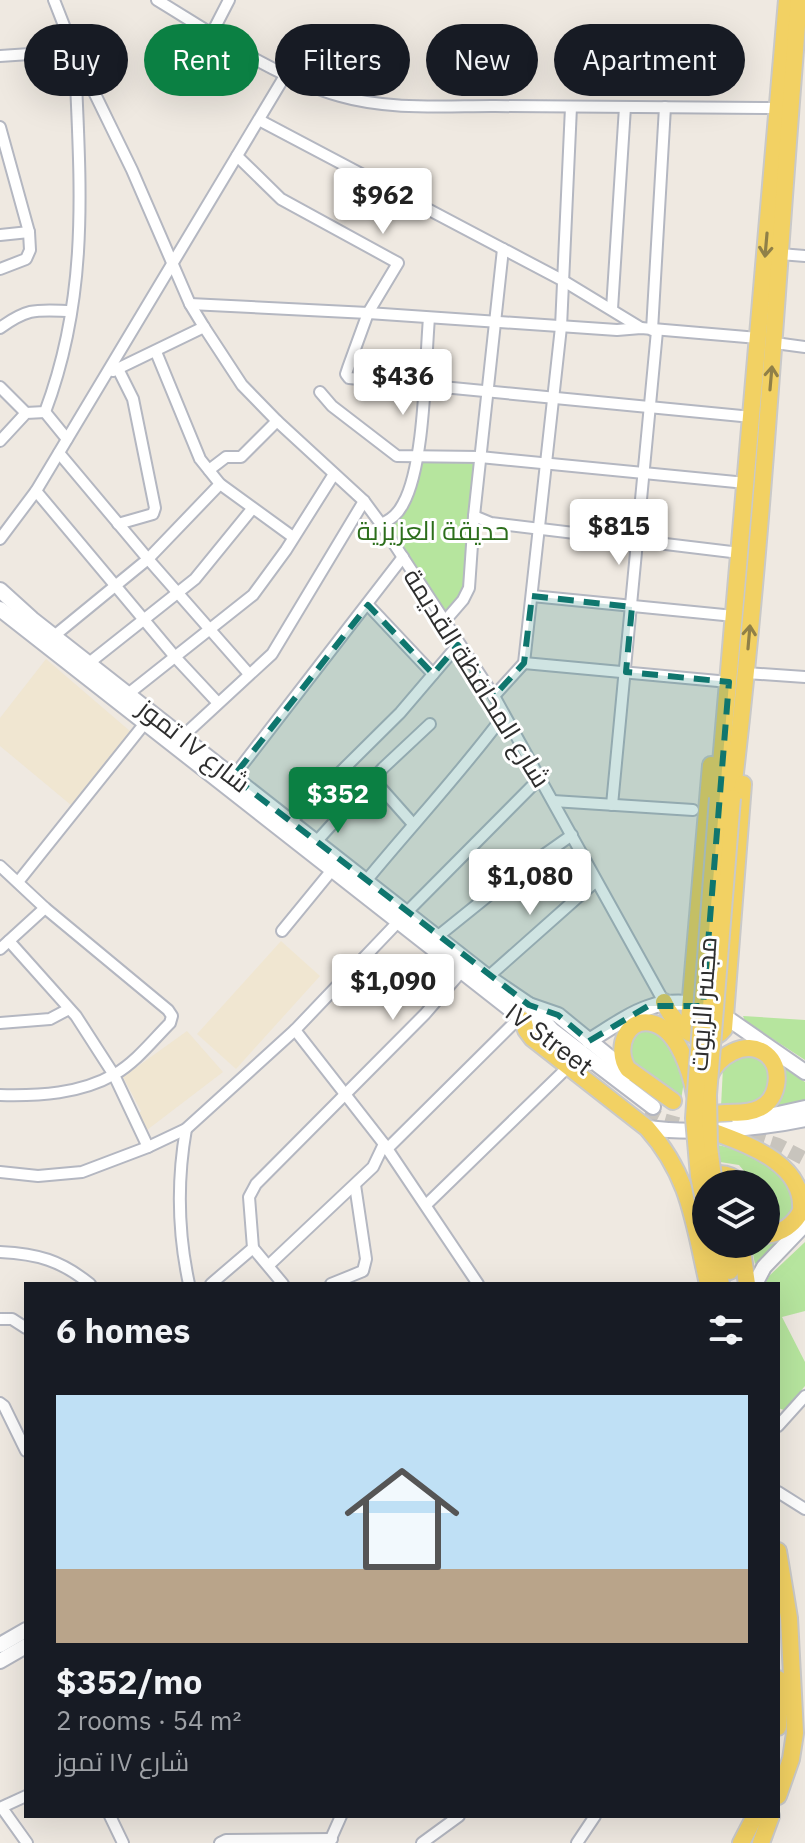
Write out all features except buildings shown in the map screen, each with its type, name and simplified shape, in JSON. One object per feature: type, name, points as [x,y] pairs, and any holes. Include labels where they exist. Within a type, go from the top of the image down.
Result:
[{"type":"main road","points":[[725,798],[739,741],[746,673],[778,108],[787,0]]},
{"type":"main road","points":[[688,1032],[707,792],[729,682],[752,417],[780,254],[798,91],[799,0],[805,1]]},
{"type":"main road","name":"شارع ١٧ تموز","points":[[0,590],[366,881],[402,917],[437,937],[450,954],[488,977],[524,1014]]},
{"type":"main road","name":"١٧ Street","points":[[0,609],[332,870],[450,954],[462,971],[524,1014],[649,1115]]},
{"type":"main road","points":[[725,798],[726,701]]},
{"type":"main road","points":[[664,1002],[673,1019],[688,1032],[715,1037],[724,1029],[744,774],[739,741]]},
{"type":"main road","name":"مجسر الزيوت","points":[[713,1170],[708,1123],[709,1077],[725,798]]},
{"type":"main road","name":"مجسر الزيوت","points":[[699,1170],[696,1101],[725,798]]},
{"type":"main road","points":[[589,1041],[641,1009],[664,1002],[691,1003],[710,1008],[727,1018],[805,1072]]},
{"type":"main road","points":[[780,1230],[797,1217],[803,1204],[802,1182],[794,1169],[783,1160],[710,1122],[641,1083],[558,1015],[524,1014],[526,1030],[532,1038],[669,1131],[710,1122],[805,1108]]},
{"type":"main road","points":[[673,1101],[628,1069],[621,1054],[624,1037],[642,1023],[658,1024],[672,1038],[685,1062],[696,1101]]},
{"type":"main road","points":[[709,1077],[716,1064],[733,1051],[753,1049],[770,1058],[776,1083],[771,1100],[752,1111],[725,1112],[710,1122]]},
{"type":"main road","points":[[649,1115],[675,1166],[689,1203],[707,1282]]},
{"type":"main road","points":[[710,1122],[784,1124],[805,1119]]},
{"type":"main road","points":[[689,1203],[692,1193]]},
{"type":"main road","points":[[756,1282],[764,1267],[805,1224]]},
{"type":"main road","points":[[716,1258],[721,1282]]},
{"type":"main road","points":[[727,1258],[732,1282]]},
{"type":"main road","points":[[743,1258],[747,1282]]},
{"type":"main road","points":[[780,1563],[799,1700],[791,1759],[780,1790]]},
{"type":"main road","points":[[0,1645],[24,1631]]},
{"type":"main road","points":[[0,1661],[24,1647]]},
{"type":"main road","points":[[741,1843],[754,1818]]},
{"type":"main road","points":[[761,1843],[770,1818]]},
{"type":"street","points":[[54,0],[63,24]]},
{"type":"street","points":[[157,0],[197,24]]},
{"type":"street","points":[[217,24],[229,0]]},
{"type":"street","points":[[0,56],[24,55]]},
{"type":"street","points":[[0,539],[36,491],[275,93]]},
{"type":"street","points":[[45,412],[59,375],[80,252],[82,173],[77,96]]},
{"type":"street","name":"شارع المحافظة القديمة","points":[[96,96],[132,170],[190,304],[204,327],[242,385],[364,501],[381,524],[494,696],[664,1002]]},
{"type":"street","points":[[340,96],[389,104],[778,108]]},
{"type":"street","points":[[494,696],[524,663],[561,327],[571,107]]},
{"type":"street","points":[[612,309],[625,107]]},
{"type":"street","points":[[612,805],[651,407],[650,330],[665,107]]},
{"type":"street","points":[[259,120],[562,280],[650,330]]},
{"type":"street","points":[[0,127],[29,232],[30,255],[0,269]]},
{"type":"street","points":[[237,156],[281,199],[398,263],[368,313],[346,374],[356,380],[752,417]]},
{"type":"street","points":[[0,235],[29,232]]},
{"type":"street","points":[[444,622],[469,588],[503,249]]},
{"type":"street","points":[[780,254],[805,256]]},
{"type":"street","points":[[190,304],[650,330],[766,340],[805,347]]},
{"type":"street","points":[[0,328],[20,314],[33,310],[71,311]]},
{"type":"street","points":[[381,524],[391,520],[404,503],[415,472],[429,318]]},
{"type":"street","points":[[106,374],[204,327]]},
{"type":"street","points":[[156,352],[200,459],[220,484],[293,537]]},
{"type":"street","points":[[118,369],[133,399],[155,508],[153,514],[118,524]]},
{"type":"street","points":[[0,387],[26,413]]},
{"type":"street","points":[[320,392],[332,406],[392,454],[480,457],[746,483]]},
{"type":"street","points":[[0,441],[26,413],[45,412]]},
{"type":"street","points":[[45,412],[67,439]]},
{"type":"street","points":[[209,470],[226,457],[241,457],[277,421]]},
{"type":"street","points":[[59,453],[249,674]]},
{"type":"street","points":[[128,694],[253,595],[334,474]]},
{"type":"street","points":[[54,636],[148,559],[220,484]]},
{"type":"street","points":[[36,491],[176,658],[218,703]]},
{"type":"street","points":[[182,737],[272,654],[364,501]]},
{"type":"street","points":[[89,663],[178,594],[224,546],[252,509]]},
{"type":"street","points":[[474,516],[491,523],[740,553]]},
{"type":"street","points":[[233,777],[403,557]]},
{"type":"street","points":[[532,596],[734,616]]},
{"type":"street","points":[[368,605],[433,674]]},
{"type":"street","points":[[290,822],[400,713],[458,645]]},
{"type":"street","points":[[524,663],[729,682]]},
{"type":"street","points":[[746,673],[805,677]]},
{"type":"street","points":[[366,881],[465,767],[504,715]]},
{"type":"street","points":[[18,882],[145,723]]},
{"type":"street","points":[[316,842],[373,779],[430,724]]},
{"type":"street","points":[[0,1172],[38,1176],[82,1172],[186,1129],[295,1030],[540,778]]},
{"type":"street","points":[[373,779],[413,824]]},
{"type":"street","points":[[553,801],[693,810]]},
{"type":"street","points":[[437,937],[504,883],[572,835]]},
{"type":"street","points":[[0,866],[172,1016],[170,1023],[114,1075],[60,1094],[0,1095]]},
{"type":"street","points":[[282,931],[332,870]]},
{"type":"street","points":[[488,977],[595,882]]},
{"type":"street","points":[[0,949],[45,908]]},
{"type":"street","points":[[9,941],[69,1009],[114,1075],[148,1147]]},
{"type":"street","points":[[282,1282],[253,1248],[249,1197],[256,1184],[425,1014],[462,971]]},
{"type":"street","points":[[0,1023],[50,1019],[69,1009]]},
{"type":"street","points":[[269,1265],[355,1185],[373,1167],[386,1146],[524,1014]]},
{"type":"street","points":[[295,1030],[386,1146],[477,1282]]},
{"type":"street","points":[[426,1205],[569,1066]]},
{"type":"street","points":[[186,1129],[179,1177],[183,1255],[189,1282]]},
{"type":"street","points":[[336,1282],[363,1271],[366,1259],[355,1185]]},
{"type":"street","points":[[213,1282],[253,1248]]},
{"type":"street","points":[[0,1252],[29,1254],[68,1267],[87,1282]]},
{"type":"street","points":[[0,1319],[12,1319],[24,1327]]},
{"type":"street","points":[[780,1424],[805,1396]]},
{"type":"street","points":[[0,1403],[24,1447]]},
{"type":"street","points":[[794,1408],[805,1417]]},
{"type":"street","points":[[780,1493],[805,1509]]},
{"type":"street","points":[[24,1797],[1,1808],[27,1843]]},
{"type":"street","points":[[111,1818],[123,1843]]},
{"type":"street","points":[[220,1843],[226,1840],[330,1841],[340,1818]]},
{"type":"street","points":[[422,1843],[456,1818]]},
{"type":"street","points":[[577,1843],[594,1818]]},
{"type":"highlighted area","points":[[532,596],[632,607],[626,672],[729,682],[703,1006],[648,1006],[589,1041],[558,1015],[529,1005],[233,777],[368,605],[433,674],[458,645],[494,696],[524,663]]},
{"type":"shaded area","points":[[46,659],[131,732],[71,805],[0,746],[0,718]]},
{"type":"shaded area","points":[[281,941],[320,976],[236,1069],[197,1034]]},
{"type":"shaded area","points":[[187,1031],[223,1072],[147,1130],[123,1077]]},
{"type":"green space","name":"حديقة العزيزية","points":[[480,457],[466,594],[444,622],[385,527],[404,503],[417,459]]},
{"type":"green space","points":[[743,1016],[805,1020],[805,1060],[745,1021]]},
{"type":"green space","points":[[648,1028],[663,1036],[685,1075],[681,1100],[628,1060],[631,1036]]},
{"type":"green space","points":[[746,1052],[764,1065],[770,1087],[757,1104],[721,1107],[723,1067]]},
{"type":"green space","points":[[781,1066],[805,1082],[805,1101],[772,1110],[783,1092]]},
{"type":"green space","points":[[718,1145],[765,1156],[798,1180],[791,1229],[780,1240],[780,1170],[743,1170],[739,1165],[720,1162]]},
{"type":"green space","points":[[805,1242],[805,1311],[782,1317],[805,1362],[805,1386],[784,1410],[780,1409],[780,1282],[766,1282]]},
{"type":"tunnel","points":[[646,1111],[663,1120],[691,1128]]},
{"type":"tunnel","points":[[731,1130],[778,1145],[805,1159]]}]
